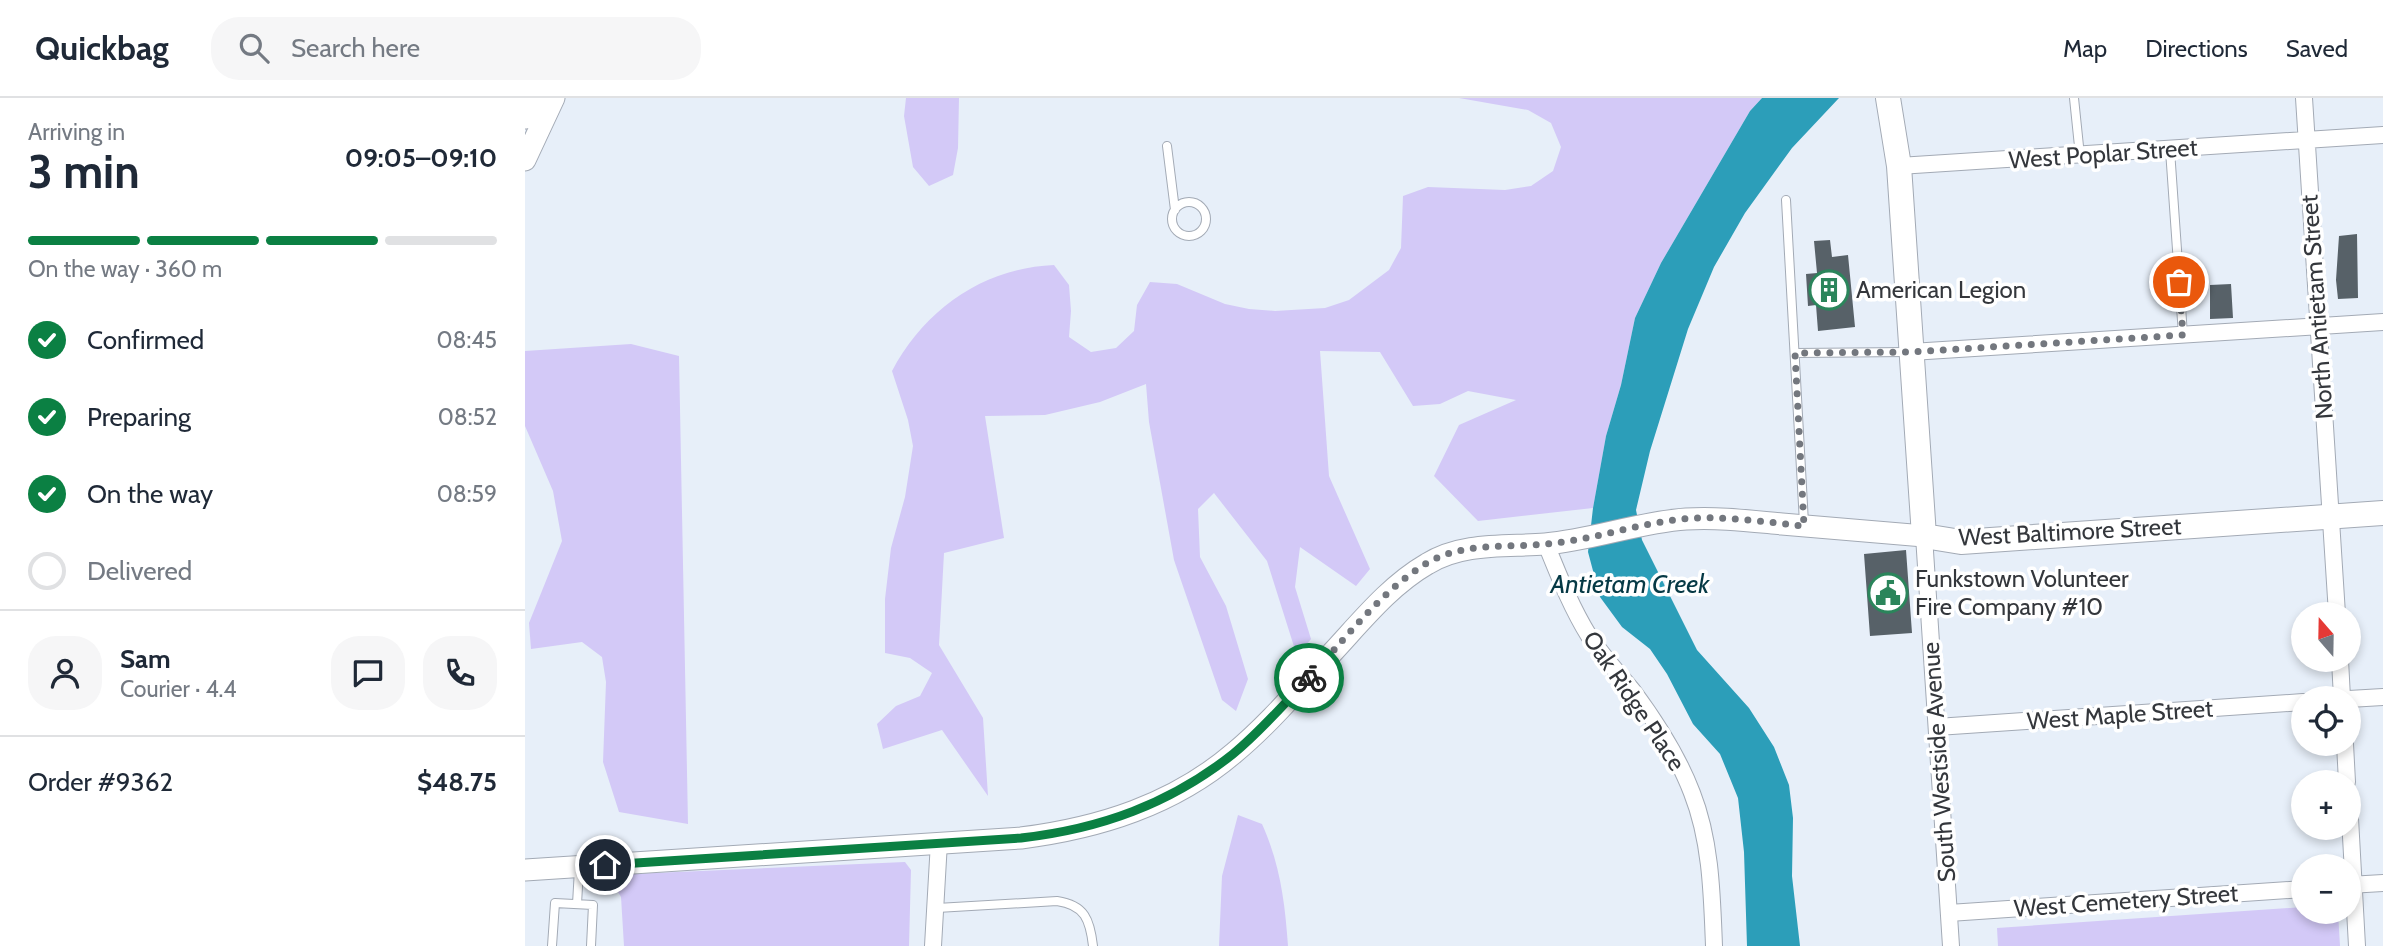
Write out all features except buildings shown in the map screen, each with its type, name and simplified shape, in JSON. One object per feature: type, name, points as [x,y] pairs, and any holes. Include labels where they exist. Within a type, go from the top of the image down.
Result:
[{"type":"main road","points":[[1888,98],[1899,166],[1924,536]]},
{"type":"main road","name":"West Baltimore Street","points":[[1924,536],[1961,541],[2383,513]]},
{"type":"street","points":[[525,118],[535,98]]},
{"type":"street","points":[[525,160],[554,98]]},
{"type":"street","name":"North Antietam Street","points":[[2304,98],[2336,602]]},
{"type":"street","name":"West Poplar Street","points":[[1899,166],[2383,135]]},
{"type":"street","points":[[1911,352],[2383,322]]},
{"type":"street","name":"West Baltimore Street","points":[[525,870],[1021,838],[1058,834],[1130,814],[1169,797],[1235,753],[1383,599],[1427,563],[1448,554],[1474,548],[1553,543],[1685,519],[1707,518],[1924,536]]},
{"type":"street","name":"South Westside Avenue","points":[[1924,536],[1951,946]]},
{"type":"street","name":"Oak Ridge Place","points":[[1553,543],[1574,611],[1590,638],[1659,729],[1678,761],[1692,793],[1704,828],[1713,905],[1714,946]]},
{"type":"street","points":[[2361,698],[2383,697]]},
{"type":"street","name":"West Maple Street","points":[[1937,727],[2291,703]]},
{"type":"street","points":[[933,946],[939,842]]},
{"type":"street","points":[[2361,884],[2383,883]]},
{"type":"street","name":"West Cemetery Street","points":[[1949,913],[2291,890]]},
{"type":"street","points":[[2355,924],[2357,946]]},
{"type":"lane","points":[[2074,98],[2080,156]]},
{"type":"lane","points":[[1167,146],[1175,210],[1173,222],[1180,233],[1193,235],[1203,228],[1206,215],[1198,205],[1186,202],[1175,210]]},
{"type":"lane","points":[[2170,150],[2183,335]]},
{"type":"lane","points":[[1786,200],[1804,526]]},
{"type":"lane","points":[[1795,353],[1911,352]]},
{"type":"lane","points":[[577,904],[579,867]]},
{"type":"lane","points":[[937,908],[1057,901],[1072,903],[1082,911],[1089,924],[1093,946]]},
{"type":"lane","points":[[552,946],[555,904],[593,905],[591,946]]},
{"type":"shaded area","points":[[906,98],[959,98],[958,148],[953,175],[929,186],[913,167],[904,116]]},
{"type":"shaded area","points":[[1459,98],[1762,98],[1750,111],[1661,263],[1635,318],[1621,385],[1606,436],[1593,508],[1478,521],[1434,476],[1459,425],[1516,400],[1468,391],[1440,404],[1413,406],[1380,352],[1320,351],[1329,476],[1370,569],[1356,586],[1300,547],[1295,587],[1311,639],[1297,656],[1267,561],[1214,493],[1198,509],[1200,557],[1226,606],[1248,679],[1236,711],[1222,700],[1174,560],[1149,422],[1146,384],[1100,402],[1045,415],[985,416],[1004,538],[944,553],[939,645],[983,718],[988,796],[942,730],[883,749],[877,724],[896,706],[920,696],[932,673],[910,658],[885,653],[885,599],[891,548],[905,497],[913,446],[908,420],[892,371],[921,329],[939,311],[980,284],[1003,274],[1054,265],[1069,285],[1069,337],[1091,352],[1116,348],[1134,331],[1137,305],[1150,282],[1177,284],[1225,304],[1249,309],[1275,311],[1325,308],[1349,300],[1389,270],[1401,248],[1403,196],[1428,187],[1505,190],[1531,186],[1553,171],[1561,147],[1551,123],[1528,110]]},
{"type":"shaded area","points":[[631,344],[679,356],[688,824],[619,812],[603,762],[606,682],[602,657],[582,642],[531,649],[529,623],[562,541],[553,491],[525,426],[525,351]]},
{"type":"shaded area","points":[[1238,815],[1262,824],[1268,839],[1281,884],[1288,946],[1219,946],[1222,876]]},
{"type":"shaded area","points":[[905,862],[911,870],[909,946],[624,946],[621,897],[608,875]]},
{"type":"shaded area","points":[[2291,908],[2291,924],[2339,924],[2340,946],[1998,946],[1997,928]]},
{"type":"water","name":"Antietam Creek","points":[[1762,98],[1839,98],[1792,148],[1745,213],[1714,267],[1688,329],[1650,451],[1636,510],[1642,540],[1697,650],[1749,708],[1774,747],[1789,785],[1793,818],[1792,876],[1800,946],[1747,946],[1744,852],[1738,798],[1720,754],[1693,724],[1667,674],[1650,649],[1622,627],[1600,597],[1588,552],[1606,436],[1621,385],[1635,318],[1661,263],[1750,111]]},
{"type":"way so far","points":[[1309,678],[1402,582],[1427,563],[1448,554],[1496,545],[1546,544],[1685,519],[1707,518],[1804,526],[1795,353],[1911,352],[2183,335],[2179,282]]},
{"type":"place","name":"American Legion","points":[[1829,290]]},
{"type":"place","name":"Funkstown Volunteer Fire Company #10","points":[[1888,593]]},
{"type":"route","points":[[605,865],[1021,838],[1058,834],[1095,825],[1169,797],[1205,775],[1235,753],[1309,678]]}]
